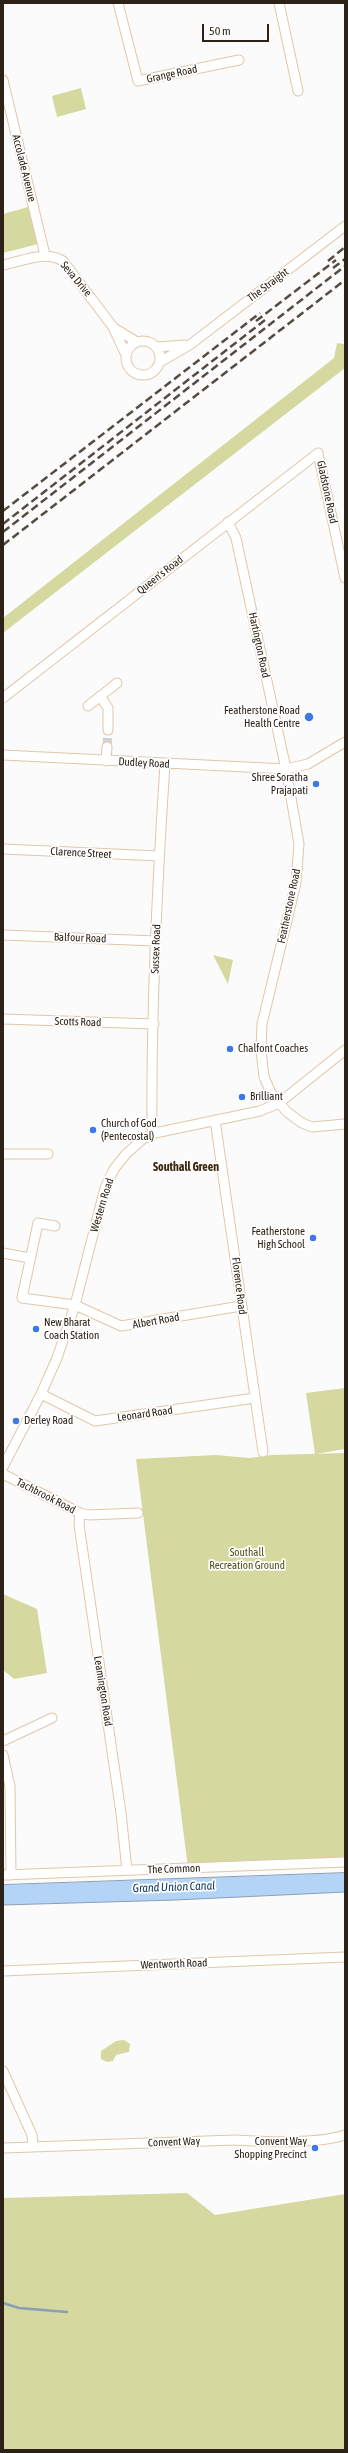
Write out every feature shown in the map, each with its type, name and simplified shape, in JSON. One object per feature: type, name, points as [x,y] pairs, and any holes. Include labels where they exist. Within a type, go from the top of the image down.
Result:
[{"type":"street","name":"Grange Road","points":[[118,3],[138,81],[239,60]]},
{"type":"street","points":[[279,3],[298,91]]},
{"type":"street","name":"Accolade Avenue","points":[[3,80],[4,91],[21,137],[45,255]]},
{"type":"street","name":"The Straight","points":[[160,362],[191,344],[345,226]]},
{"type":"street","points":[[3,265],[45,255]]},
{"type":"street","name":"Seva Drive","points":[[45,255],[55,256],[66,264],[113,327],[126,355]]},
{"type":"street","name":"Seva Drive","points":[[113,327],[137,342]]},
{"type":"street","points":[[157,347],[160,362],[151,374],[141,376],[131,371],[128,366],[126,355],[132,345],[137,342],[148,342],[157,347],[191,344]]},
{"type":"street","name":"Queen's Road","points":[[3,698],[318,452]]},
{"type":"street","name":"Gladstone Road","points":[[318,452],[345,578]]},
{"type":"street","name":"Hartington Road","points":[[228,522],[236,538],[286,769]]},
{"type":"street","points":[[88,706],[117,683]]},
{"type":"street","points":[[100,696],[108,708],[108,730]]},
{"type":"street","points":[[286,769],[308,764],[345,742]]},
{"type":"street","points":[[106,761],[107,747]]},
{"type":"street","name":"Dudley Road","points":[[3,755],[286,769]]},
{"type":"street","name":"Sussex Road","points":[[154,1134],[152,1128],[152,1079],[156,941],[159,856],[165,764]]},
{"type":"street","name":"Featherstone Road","points":[[286,769],[298,832],[299,859],[296,883],[261,1037],[264,1077],[271,1094],[295,1119],[312,1127],[345,1124]]},
{"type":"street","name":"Clarence Street","points":[[3,849],[159,856]]},
{"type":"street","name":"Balfour Road","points":[[3,935],[156,941]]},
{"type":"street","name":"Scotts Road","points":[[3,1019],[154,1024]]},
{"type":"street","name":"Western Road","points":[[3,1467],[41,1394],[75,1305],[105,1188],[114,1169],[126,1154],[143,1139],[154,1134],[260,1111],[280,1103],[345,1050]]},
{"type":"street","name":"Florence Road","points":[[215,1120],[225,1180],[241,1306],[263,1452]]},
{"type":"street","points":[[3,1154],[48,1154]]},
{"type":"street","points":[[3,1253],[30,1258],[38,1223],[56,1226]]},
{"type":"street","name":"Albert Road","points":[[30,1258],[22,1298],[75,1305],[121,1326],[241,1306]]},
{"type":"street","name":"Leonard Road","points":[[41,1394],[95,1421],[254,1398]]},
{"type":"street","name":"Tachbrook Road","points":[[3,1474],[80,1513],[89,1515],[138,1513]]},
{"type":"street","name":"Leamington Road","points":[[80,1513],[78,1525],[119,1798],[127,1870]]},
{"type":"street","points":[[3,1741],[52,1718]]},
{"type":"street","points":[[3,1755],[10,1786],[7,1875]]},
{"type":"street","name":"The Common","points":[[7,1875],[345,1862]]},
{"type":"street","name":"Wentworth Road","points":[[3,1970],[345,1957]]},
{"type":"street","points":[[3,2071],[32,2135],[33,2147]]},
{"type":"street","name":"Convent Way","points":[[3,2148],[236,2140],[261,2142],[332,2139],[345,2135]]},
{"type":"green space","points":[[81,88],[86,109],[57,117],[52,96]]},
{"type":"green space","points":[[28,207],[38,244],[3,253],[3,214]]},
{"type":"green space","points":[[337,343],[344,344],[345,368],[3,633],[3,618],[334,358]]},
{"type":"green space","points":[[213,955],[233,960],[228,984]]},
{"type":"green space","points":[[345,1388],[345,1449],[315,1454],[306,1393]]},
{"type":"green space","name":"Southall Recreation Ground","points":[[345,1453],[345,1860],[188,1868],[136,1459],[216,1455],[250,1458],[272,1455]]},
{"type":"green space","points":[[3,1594],[37,1609],[47,1673],[14,1679],[3,1670]]},
{"type":"green space","points":[[124,2040],[130,2044],[129,2052],[116,2055],[113,2061],[107,2062],[101,2059],[101,2051],[116,2041]]},
{"type":"green space","points":[[187,2193],[215,2215],[345,2194],[345,2450],[3,2450],[3,2198]]},
{"type":"water","name":"Grand Union Canal","points":[[345,1873],[345,1892],[176,1900],[3,1905],[3,1885]]},
{"type":"waterway","points":[[3,2303],[19,2308],[67,2312]]},
{"type":"tunnel","points":[[107,747],[108,730]]},
{"type":"railway","points":[[328,261],[345,247]]},
{"type":"railway","points":[[333,268],[345,259]]},
{"type":"railway","points":[[256,321],[336,260]]},
{"type":"railway","points":[[3,532],[345,266]]},
{"type":"railway","points":[[3,545],[345,280]]},
{"type":"railway","points":[[3,511],[260,313]]},
{"type":"railway","points":[[3,524],[265,320]]},
{"type":"place","name":"Featherstone Road Health Centre","points":[[309,717]]},
{"type":"place","name":"Shree Soratha Prajapati","points":[[316,784]]},
{"type":"place","name":"Chalfont Coaches","points":[[230,1049]]},
{"type":"place","name":"Brilliant","points":[[242,1097]]},
{"type":"place","name":"Church of God (Pentecostal)","points":[[93,1130]]},
{"type":"place","name":"Featherstone High School","points":[[313,1238]]},
{"type":"place","name":"New Bharat Coach Station","points":[[36,1329]]},
{"type":"place","name":"Derley Road","points":[[16,1421]]},
{"type":"place","name":"Convent Way Shopping Precinct","points":[[315,2148]]},
{"type":"district","name":"Southall Green","points":[[186,1167]]}]
